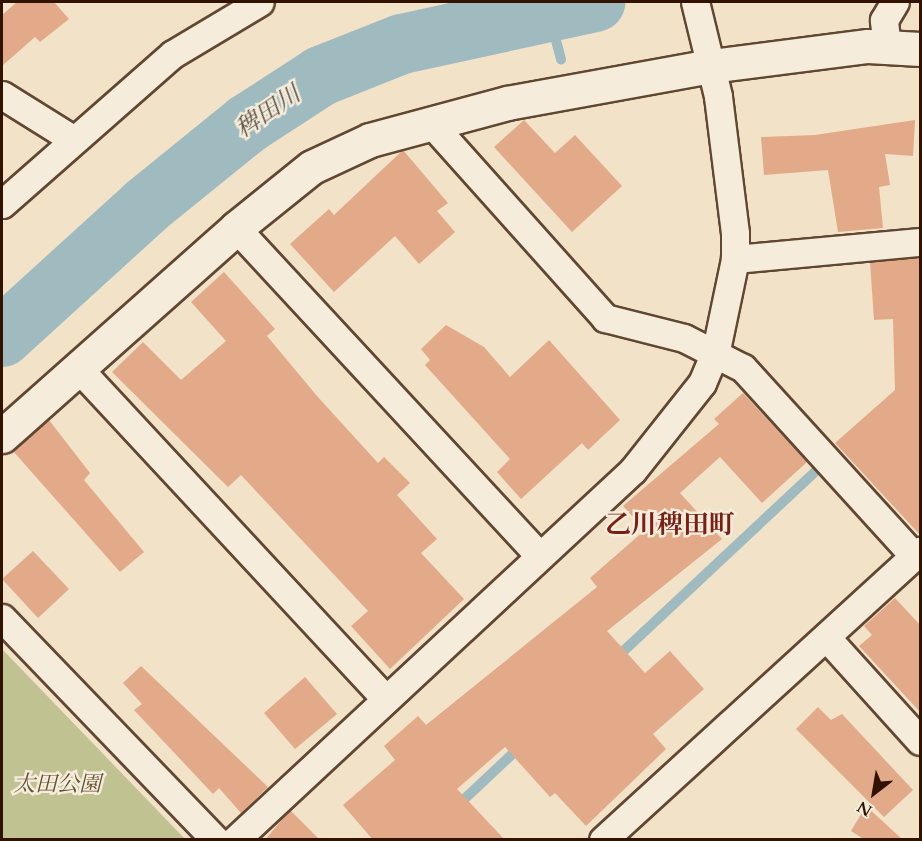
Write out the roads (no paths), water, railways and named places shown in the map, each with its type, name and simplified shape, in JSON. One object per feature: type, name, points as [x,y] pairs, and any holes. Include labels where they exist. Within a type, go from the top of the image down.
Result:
[{"type":"street","points":[[2,204],[173,54],[260,2]]},
{"type":"street","points":[[235,840],[633,470],[682,415],[716,350],[735,260],[709,57],[695,2]]},
{"type":"street","points":[[887,46],[884,20],[895,2]]},
{"type":"street","points":[[2,436],[236,228],[312,167],[370,140],[430,122],[709,57],[887,46],[921,49]]},
{"type":"street","points":[[2,95],[74,140]]},
{"type":"street","points":[[430,122],[605,318],[716,350],[743,369],[917,554],[603,840]]},
{"type":"street","points":[[236,228],[540,556]]},
{"type":"street","points":[[735,260],[921,242]]},
{"type":"street","points":[[79,369],[386,699]]},
{"type":"street","points":[[2,618],[216,840]]},
{"type":"street","points":[[826,637],[921,741]]},
{"type":"waterway","name":"稗田川","points":[[2,337],[147,205],[247,124],[321,76],[402,44],[595,2]]},
{"type":"waterway","points":[[549,14],[561,59]]},
{"type":"waterway","points":[[615,659],[816,471]]},
{"type":"waterway","points":[[457,806],[522,745]]},
{"type":"district","name":"乙川稗田町","points":[[670,525]]},
{"type":"park label","name":"太田公園","points":[[57,785]]}]
